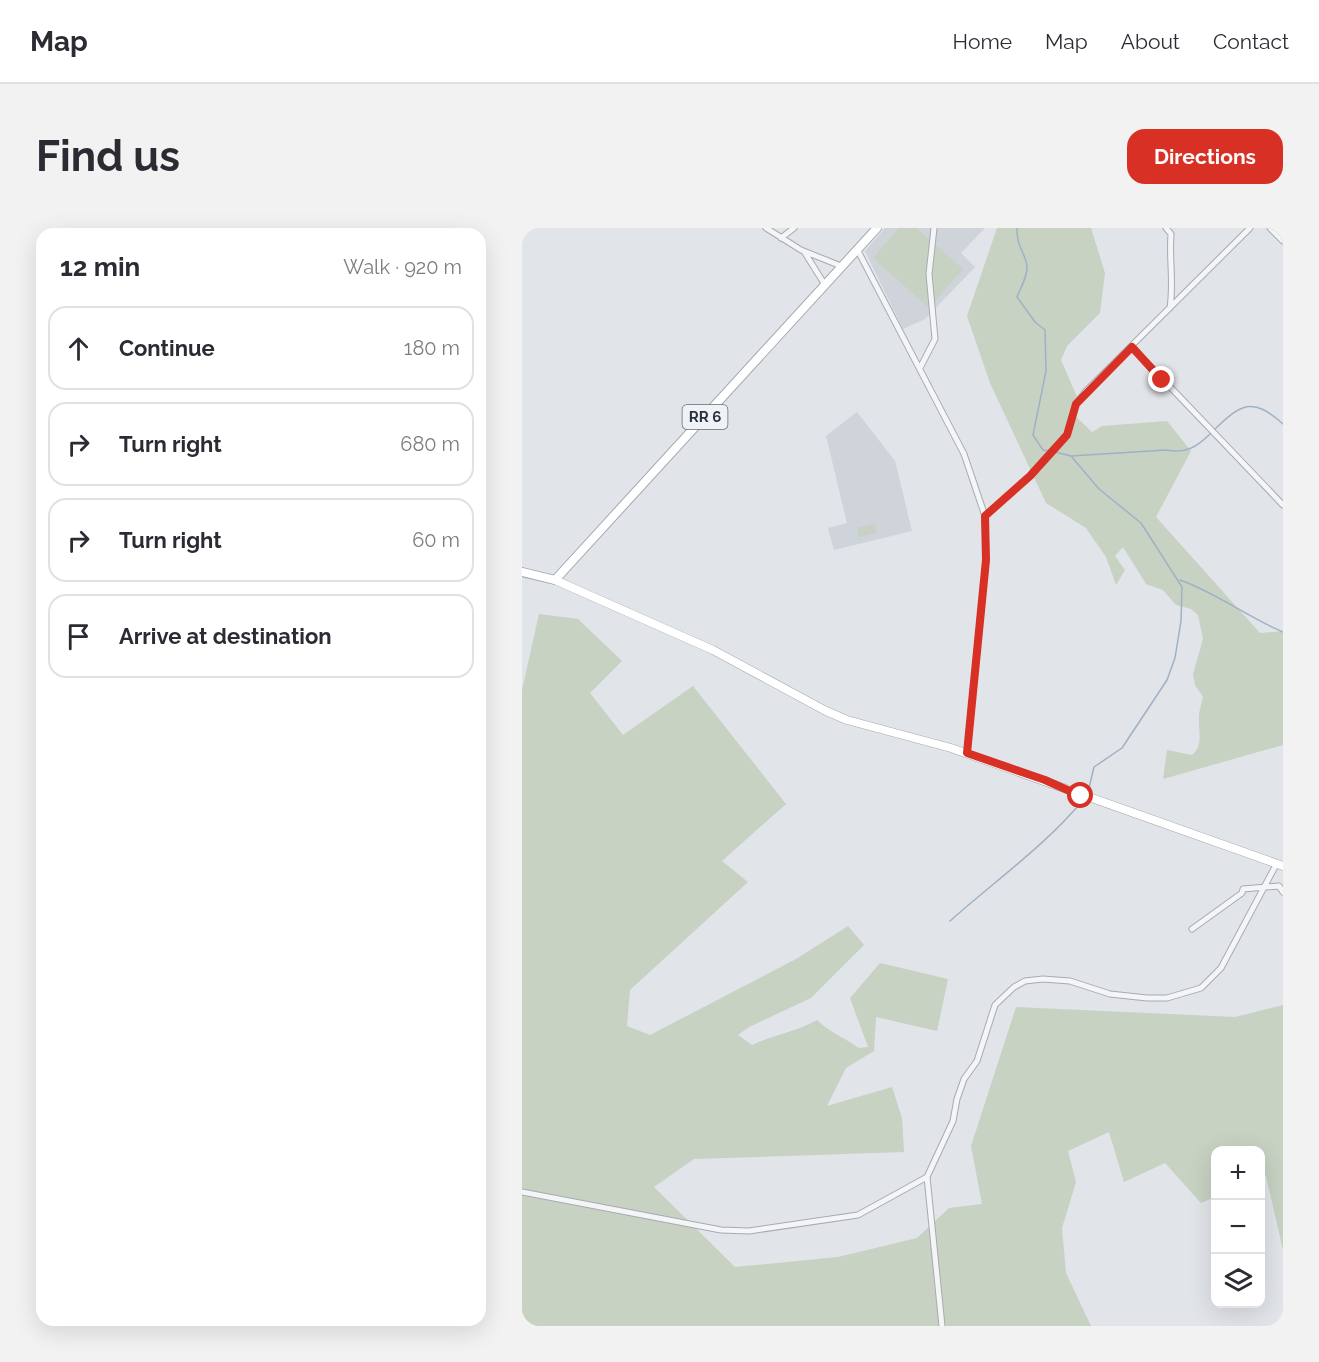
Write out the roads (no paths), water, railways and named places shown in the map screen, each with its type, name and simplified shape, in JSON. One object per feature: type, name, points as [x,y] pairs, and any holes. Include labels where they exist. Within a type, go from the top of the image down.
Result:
[{"type":"main road","name":"RR 6","points":[[555,580],[877,228]]},
{"type":"main road","points":[[522,572],[555,580],[713,650],[826,711],[967,753],[1045,780],[1085,797],[1280,864]]},
{"type":"street","points":[[766,228],[805,252],[841,266]]},
{"type":"street","points":[[781,238],[794,228]]},
{"type":"street","points":[[920,368],[935,339],[929,274],[934,228]]},
{"type":"street","points":[[1166,228],[1171,234],[1169,270],[1174,281],[1170,309]]},
{"type":"street","points":[[985,516],[1030,476],[1067,435],[1076,404],[1250,228]]},
{"type":"street","points":[[1270,228],[1283,241]]},
{"type":"street","points":[[857,249],[964,454],[985,516],[986,560],[967,753]]},
{"type":"street","points":[[805,252],[825,285]]},
{"type":"street","points":[[1132,347],[1283,505]]},
{"type":"street","points":[[942,1326],[927,1177],[953,1121],[964,1079],[977,1061],[995,1005],[1014,987],[1025,981],[1043,979],[1070,981],[1110,994],[1147,998],[1167,998],[1202,988],[1221,968],[1246,918],[1280,864]]},
{"type":"street","points":[[1192,929],[1242,893],[1243,889],[1279,886],[1283,892]]},
{"type":"street","points":[[522,1192],[671,1222],[749,1231],[858,1215],[927,1177]]},
{"type":"waterway","points":[[1017,228],[1019,245],[1027,265],[1024,281],[1017,297],[1035,322],[1045,330],[1046,371],[1033,435],[1043,450],[1050,451]]},
{"type":"waterway","points":[[1214,430],[1232,414],[1247,407],[1263,409],[1283,424]]},
{"type":"waterway","points":[[1055,452],[1071,456],[1180,451],[1196,446],[1211,433]]},
{"type":"waterway","points":[[1071,456],[1099,489],[1141,523],[1182,587],[1181,621],[1175,658],[1167,680],[1122,748],[1094,767],[1088,792]]},
{"type":"waterway","points":[[1180,580],[1194,585],[1283,632]]},
{"type":"waterway","points":[[950,921],[1037,847],[1084,799]]}]
